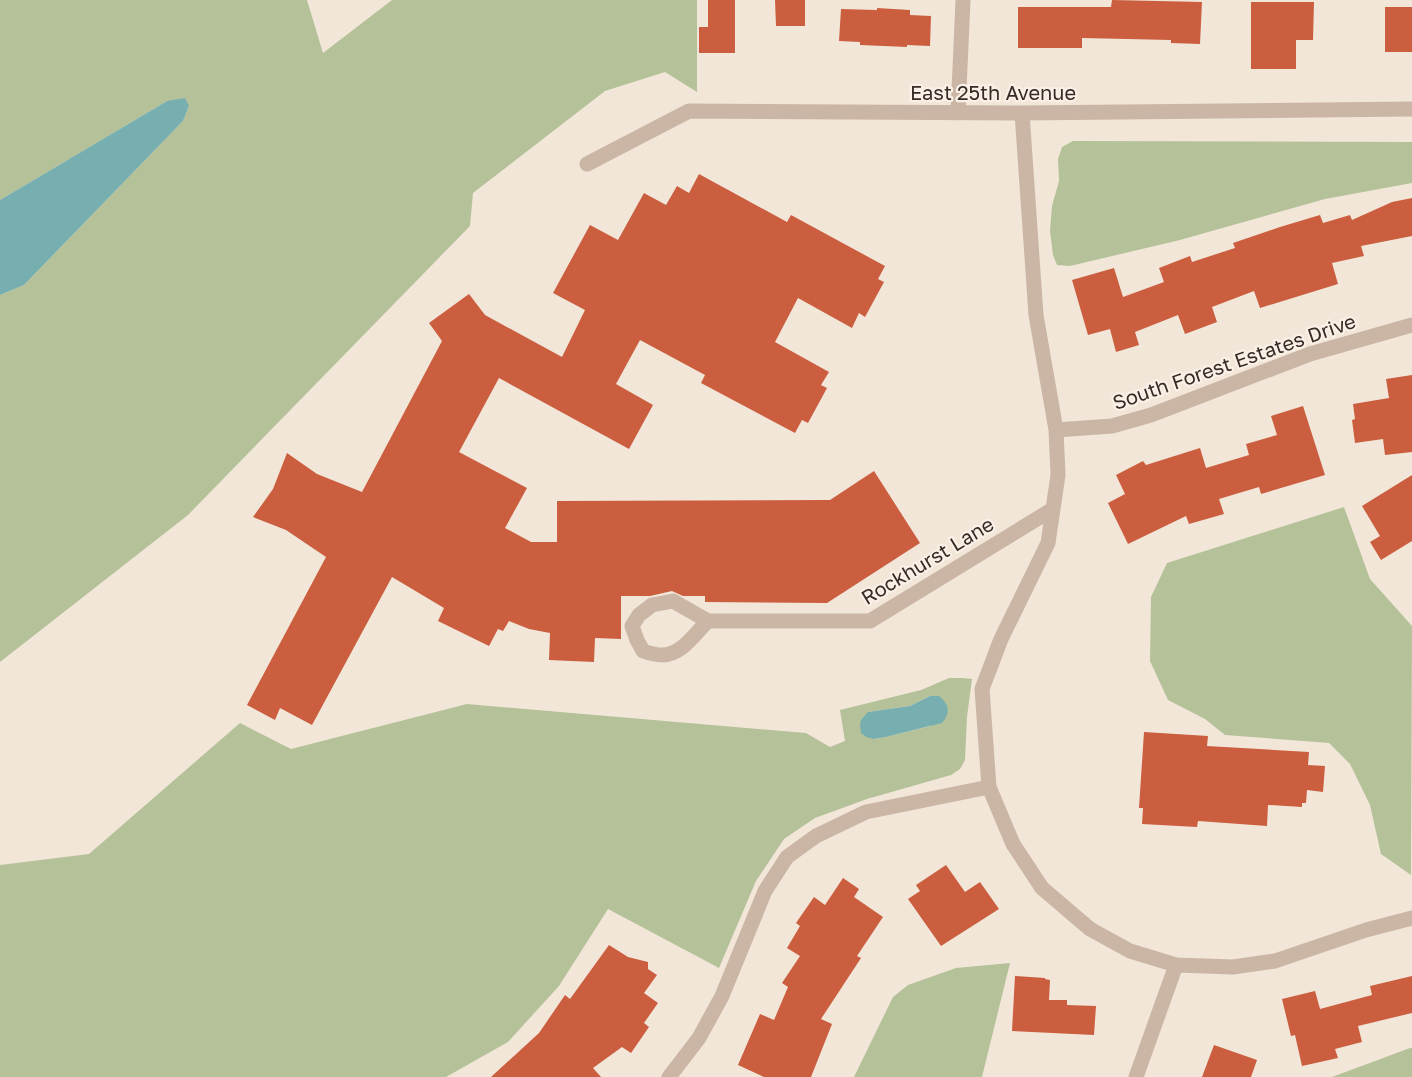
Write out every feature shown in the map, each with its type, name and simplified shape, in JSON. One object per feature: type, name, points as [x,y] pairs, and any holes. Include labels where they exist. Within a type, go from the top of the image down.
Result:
[{"type":"street","points":[[958,113],[963,0]]},
{"type":"street","name":"East 25th Avenue","points":[[587,164],[689,111],[1022,113],[1412,109]]},
{"type":"street","points":[[1022,113],[1036,315],[1056,430],[1058,475],[1048,543],[1001,639],[982,689],[989,788],[1013,844],[1042,888],[1090,929],[1130,951],[1176,965],[1233,967],[1275,961],[1366,930],[1412,918]]},
{"type":"street","name":"South Forest Estates Drive","points":[[1056,430],[1112,426],[1151,415],[1310,354],[1412,326]]},
{"type":"street","name":"Rockhurst Lane","points":[[708,621],[686,645],[662,655],[643,651],[632,626],[639,615],[652,605],[673,601],[708,621],[870,621],[1053,509]]},
{"type":"street","points":[[669,1077],[699,1038],[716,1006],[765,891],[787,857],[816,836],[866,812],[989,788]]},
{"type":"street","points":[[1136,1077],[1176,965]]},
{"type":"green space","points":[[0,0],[307,0],[323,53],[392,0],[697,0],[697,92],[665,72],[605,91],[473,193],[470,226],[188,515],[0,662],[0,295],[24,285],[183,121],[189,106],[167,101],[0,200]]},
{"type":"green space","points":[[1073,141],[1412,142],[1412,183],[1325,199],[1180,240],[1070,266],[1057,265],[1053,255],[1050,231],[1052,206],[1059,181],[1058,159],[1062,147]]},
{"type":"green space","points":[[1344,507],[1370,579],[1412,626],[1411,875],[1381,854],[1370,805],[1350,764],[1329,743],[1225,735],[1205,719],[1168,700],[1150,661],[1151,597],[1167,563]]},
{"type":"green space","points":[[949,678],[972,679],[965,760],[960,769],[951,775],[867,799],[815,818],[784,839],[756,881],[719,968],[608,909],[559,986],[508,1042],[446,1077],[0,1077],[0,865],[89,854],[240,723],[291,749],[467,704],[806,733],[830,747],[845,741],[840,710],[921,690]],"holes":[[[930,696],[931,726],[875,739],[868,712],[910,706]]]},
{"type":"green space","points":[[1010,963],[982,1077],[854,1077],[893,997],[908,985],[956,968]]},
{"type":"green space","points":[[1412,1048],[1412,1077],[1332,1077]]},
{"type":"water","points":[[185,98],[189,106],[183,121],[24,285],[0,295],[0,200],[167,101]]},
{"type":"water","points":[[930,696],[939,696],[947,705],[947,716],[942,723],[874,739],[861,733],[861,720],[868,712],[910,706]]},
{"type":"building","points":[[708,0],[735,0],[735,53],[699,53],[699,27],[708,27]]},
{"type":"building","points":[[775,0],[805,0],[805,26],[776,26]]},
{"type":"building","points":[[1112,0],[1202,2],[1200,44],[1171,43],[1171,40],[1082,38],[1082,48],[1018,48],[1018,7],[1111,7]]},
{"type":"building","points":[[1251,2],[1314,2],[1313,40],[1296,40],[1296,69],[1251,69]]},
{"type":"building","points":[[1385,7],[1412,7],[1412,52],[1385,52]]},
{"type":"building","points":[[877,8],[910,10],[910,15],[931,16],[930,46],[860,45],[860,42],[839,41],[841,9],[877,10]]},
{"type":"building","points":[[699,174],[787,222],[791,215],[885,266],[878,279],[884,282],[865,317],[859,313],[852,328],[798,298],[775,342],[829,372],[821,385],[827,388],[808,423],[802,420],[795,433],[701,383],[705,375],[640,340],[616,384],[653,405],[629,449],[499,378],[459,452],[527,488],[505,528],[531,542],[557,542],[557,501],[830,500],[874,471],[920,543],[827,603],[705,602],[705,596],[683,596],[672,591],[650,596],[621,596],[621,639],[595,638],[594,662],[549,660],[550,633],[529,629],[509,621],[503,631],[498,629],[489,646],[438,621],[444,608],[392,577],[312,725],[280,708],[275,720],[247,705],[326,557],[286,530],[253,517],[273,489],[287,453],[317,474],[362,492],[442,341],[429,323],[469,294],[485,315],[562,357],[585,310],[553,293],[590,225],[618,240],[644,193],[666,205],[677,186],[689,193]]},
{"type":"building","points":[[1412,198],[1412,236],[1361,246],[1364,256],[1332,263],[1338,284],[1260,308],[1254,291],[1212,307],[1217,322],[1185,334],[1178,315],[1135,332],[1139,345],[1116,352],[1110,329],[1088,335],[1072,280],[1114,268],[1123,297],[1164,282],[1159,268],[1190,256],[1192,262],[1235,248],[1233,243],[1320,215],[1323,223],[1350,215],[1352,220],[1392,202]]},
{"type":"building","points":[[1412,375],[1412,452],[1385,455],[1383,439],[1355,443],[1352,420],[1355,419],[1353,404],[1389,398],[1386,379]]},
{"type":"building","points":[[1303,406],[1325,475],[1261,494],[1259,487],[1219,499],[1224,514],[1189,524],[1186,516],[1128,544],[1108,503],[1125,494],[1116,475],[1143,461],[1146,465],[1200,448],[1206,468],[1249,455],[1246,444],[1277,435],[1271,416]]},
{"type":"building","points":[[1412,475],[1412,541],[1381,560],[1370,542],[1380,536],[1362,506]]},
{"type":"building","points":[[1144,732],[1208,736],[1207,746],[1309,752],[1308,765],[1325,766],[1323,792],[1307,790],[1306,803],[1302,803],[1302,807],[1268,805],[1267,826],[1198,821],[1197,827],[1142,824],[1143,808],[1139,808]]},
{"type":"building","points":[[946,865],[965,892],[980,882],[999,909],[941,946],[908,899],[920,891],[916,885]]},
{"type":"building","points":[[843,878],[859,889],[854,897],[883,917],[857,956],[861,958],[821,1019],[832,1024],[811,1077],[764,1077],[738,1065],[760,1014],[774,1020],[788,987],[782,983],[800,956],[787,948],[800,926],[796,923],[814,897],[825,905]]},
{"type":"building","points":[[609,945],[628,957],[648,962],[648,969],[657,975],[644,993],[658,1003],[644,1023],[649,1027],[631,1053],[622,1047],[593,1068],[601,1077],[491,1077],[539,1033],[565,995],[570,999]]},
{"type":"building","points":[[1015,976],[1050,980],[1049,1000],[1067,1000],[1067,1005],[1096,1006],[1094,1035],[1012,1031]]},
{"type":"building","points":[[1412,976],[1412,1013],[1358,1026],[1362,1042],[1335,1049],[1338,1058],[1302,1066],[1295,1035],[1291,1036],[1282,999],[1315,991],[1320,1009],[1372,995],[1370,986]]},
{"type":"building","points":[[1214,1045],[1257,1060],[1251,1077],[1202,1077]]}]
